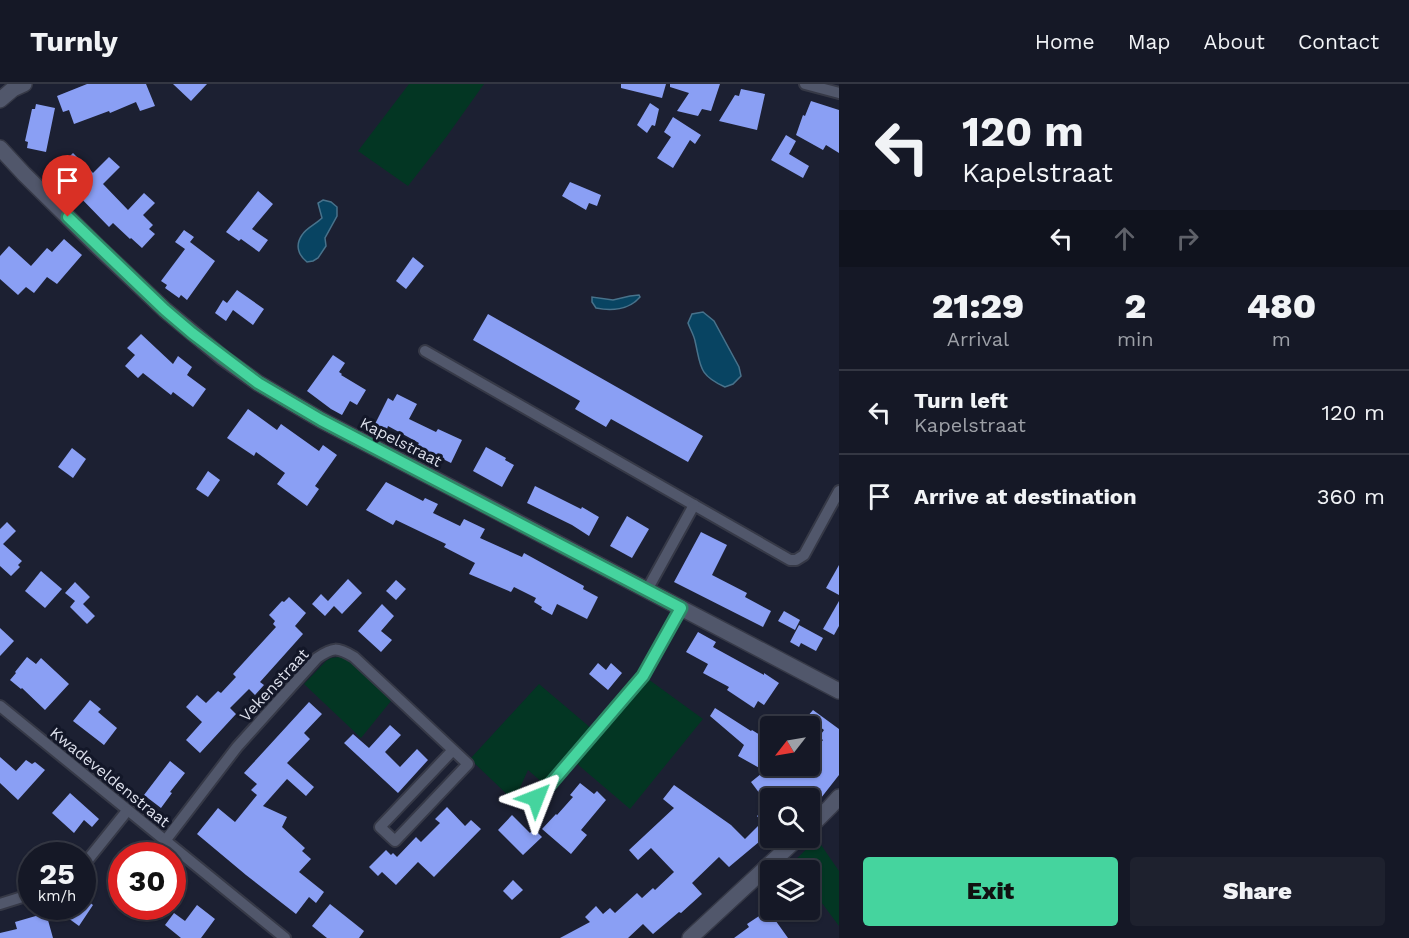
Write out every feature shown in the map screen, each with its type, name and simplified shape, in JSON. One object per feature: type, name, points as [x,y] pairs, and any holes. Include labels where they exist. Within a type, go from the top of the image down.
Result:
[{"type":"main road","points":[[0,100],[13,89],[24,84]]},
{"type":"main road","name":"Kapelstraat","points":[[0,148],[165,310],[258,383],[321,420],[839,691]]},
{"type":"main road","points":[[820,816],[839,797]]},
{"type":"main road","points":[[690,938],[787,848]]},
{"type":"street","points":[[805,84],[839,93]]},
{"type":"street","points":[[425,351],[785,558],[796,560],[807,551],[839,491]]},
{"type":"street","points":[[647,590],[694,505]]},
{"type":"street","points":[[536,798],[643,676],[681,608]]},
{"type":"street","name":"Vekenstraat","points":[[165,841],[237,747],[325,652],[341,650],[354,657],[468,764],[395,841],[380,827],[453,750]]},
{"type":"street","name":"Kwadeveldenstraat","points":[[0,706],[285,938]]},
{"type":"street","points":[[96,850],[127,811]]},
{"type":"street","points":[[0,903],[18,898]]},
{"type":"green space","points":[[409,84],[484,84],[408,186],[358,151]]},
{"type":"green space","points":[[339,657],[351,661],[391,701],[361,738],[304,684],[326,661]]},
{"type":"green space","points":[[648,679],[703,719],[630,809],[576,763]]},
{"type":"green space","points":[[539,684],[592,729],[545,785],[528,770],[514,801],[470,759]]},
{"type":"green space","points":[[820,843],[839,871],[839,926],[820,900],[820,860],[795,860],[808,848],[820,848]]},
{"type":"water","points":[[323,200],[337,207],[337,216],[325,238],[326,246],[318,258],[307,262],[301,256],[299,242],[304,233],[322,218],[318,203]]},
{"type":"water","points":[[639,295],[640,297],[631,305],[620,308],[596,308],[592,302],[592,297],[613,300]]},
{"type":"water","points":[[703,312],[714,321],[739,367],[741,376],[733,384],[725,387],[716,383],[702,369],[688,323],[692,314]]},
{"type":"building","points":[[87,84],[146,84],[155,106],[140,111],[136,102],[74,124],[69,110],[63,112],[57,96]]},
{"type":"building","points":[[173,84],[207,84],[191,101]]},
{"type":"building","points":[[621,84],[666,84],[662,98],[621,88]]},
{"type":"building","points":[[670,84],[720,84],[711,111],[702,109],[698,116],[677,111],[689,93],[670,87]]},
{"type":"building","points":[[741,89],[765,94],[757,130],[719,121],[735,95],[739,96]]},
{"type":"building","points":[[811,101],[839,110],[839,153],[826,145],[823,150],[796,135]]},
{"type":"building","points":[[650,103],[659,109],[655,126],[652,125],[647,133],[637,125]]},
{"type":"building","points":[[36,104],[55,108],[46,152],[27,148],[28,142],[25,141],[32,109],[35,109]]},
{"type":"building","points":[[673,117],[701,135],[695,144],[690,140],[673,168],[657,158],[671,137],[664,132]]},
{"type":"building","points":[[786,135],[796,141],[789,154],[809,166],[803,178],[771,160]]},
{"type":"building","points":[[73,153],[93,173],[109,157],[120,167],[103,184],[128,210],[144,193],[155,203],[143,215],[153,225],[149,229],[155,234],[142,248],[113,223],[109,227],[50,170],[62,158],[65,161]]},
{"type":"building","points":[[570,182],[601,195],[597,206],[589,203],[586,210],[562,196]]},
{"type":"building","points":[[258,191],[273,204],[252,229],[268,240],[259,252],[226,232]]},
{"type":"building","points":[[184,230],[194,237],[190,242],[215,261],[187,300],[181,295],[179,298],[165,288],[167,285],[161,281],[185,249],[175,242]]},
{"type":"building","points":[[64,239],[82,255],[57,284],[47,277],[34,293],[26,287],[18,295],[0,279],[0,256],[9,246],[31,266],[47,248],[52,252]]},
{"type":"building","points":[[413,257],[424,266],[406,289],[396,281]]},
{"type":"building","points":[[237,290],[264,309],[253,325],[233,310],[226,321],[215,313],[223,300],[227,303]]},
{"type":"building","points":[[488,314],[703,436],[688,462],[611,419],[606,427],[575,409],[580,401],[473,340]]},
{"type":"building","points":[[141,334],[173,364],[178,356],[192,367],[187,375],[206,389],[193,407],[173,392],[171,395],[143,373],[138,378],[125,366],[135,355],[127,348]]},
{"type":"building","points":[[333,355],[345,363],[339,372],[341,375],[366,390],[357,405],[350,401],[342,415],[307,391]]},
{"type":"building","points":[[397,394],[417,404],[409,419],[436,432],[438,429],[462,440],[451,463],[417,446],[419,443],[388,426],[387,429],[375,424],[388,398],[393,401]]},
{"type":"building","points":[[248,409],[277,430],[281,424],[319,451],[323,445],[337,455],[315,486],[319,489],[307,506],[277,484],[285,473],[256,452],[254,456],[227,438]]},
{"type":"building","points":[[486,447],[514,465],[502,487],[473,471]]},
{"type":"building","points":[[72,448],[86,459],[73,478],[58,467]]},
{"type":"building","points":[[208,471],[220,480],[208,497],[196,489]]},
{"type":"building","points":[[386,482],[423,501],[425,498],[438,504],[433,513],[460,526],[464,519],[485,529],[480,538],[522,557],[524,553],[584,586],[583,589],[598,597],[587,619],[557,604],[552,615],[534,602],[536,598],[514,587],[511,592],[469,574],[475,563],[444,547],[446,544],[396,520],[393,525],[366,510]]},
{"type":"building","points":[[535,486],[599,517],[589,536],[527,503]]},
{"type":"building","points":[[627,516],[649,529],[632,558],[610,546]]},
{"type":"building","points":[[7,522],[16,531],[3,544],[22,561],[18,565],[20,567],[11,576],[0,566],[0,529]]},
{"type":"building","points":[[701,532],[727,545],[712,575],[747,593],[745,597],[771,611],[763,627],[674,582]]},
{"type":"building","points":[[839,565],[839,595],[826,588]]},
{"type":"building","points":[[41,571],[62,589],[45,608],[25,591]]},
{"type":"building","points":[[348,579],[362,593],[342,614],[334,606],[325,616],[312,604],[321,594],[328,601]]},
{"type":"building","points":[[396,580],[406,589],[396,600],[386,591]]},
{"type":"building","points":[[75,582],[90,597],[83,604],[95,616],[87,624],[70,607],[75,601],[65,593]]},
{"type":"building","points":[[289,597],[306,613],[295,626],[303,634],[260,682],[264,685],[255,695],[249,689],[230,708],[236,714],[200,753],[186,740],[202,722],[186,707],[197,695],[206,703],[218,691],[221,693],[236,677],[233,674],[276,627],[273,624],[275,621],[269,615]]},
{"type":"building","points":[[839,601],[839,626],[834,635],[823,629]]},
{"type":"building","points":[[382,604],[394,616],[381,631],[392,640],[381,652],[358,631]]},
{"type":"building","points":[[784,611],[800,620],[795,630],[778,621]]},
{"type":"building","points":[[799,625],[823,638],[816,651],[801,643],[799,647],[790,642]]},
{"type":"building","points":[[0,628],[14,641],[0,656]]},
{"type":"building","points":[[698,632],[716,642],[713,647],[779,683],[764,705],[758,701],[754,708],[727,690],[729,687],[703,673],[708,664],[686,652]]},
{"type":"building","points":[[27,657],[36,664],[41,658],[69,684],[45,710],[10,680]]},
{"type":"building","points":[[598,663],[606,670],[611,663],[622,673],[608,690],[589,674]]},
{"type":"building","points":[[90,700],[101,709],[98,712],[117,728],[104,745],[73,721]]},
{"type":"building","points":[[309,702],[322,714],[304,733],[310,739],[287,763],[314,787],[306,796],[287,779],[263,806],[287,817],[282,827],[305,848],[302,851],[311,859],[299,872],[324,892],[316,903],[309,897],[296,914],[197,834],[218,808],[235,822],[257,795],[251,790],[257,784],[244,773]]},
{"type":"building","points":[[715,708],[760,735],[760,768],[738,756],[744,745],[710,716]]},
{"type":"building","points":[[813,710],[839,729],[839,775],[820,799],[820,788],[760,788],[760,794],[751,782],[760,775],[820,776],[820,744],[823,740],[820,736],[824,730],[820,727],[820,716],[808,716]]},
{"type":"building","points":[[390,725],[401,735],[385,752],[400,767],[417,749],[428,760],[398,793],[344,743],[353,734],[369,748]]},
{"type":"building","points":[[0,757],[16,771],[26,760],[32,764],[35,762],[45,770],[18,800],[0,783]]},
{"type":"building","points":[[170,761],[185,773],[161,808],[144,795]]},
{"type":"building","points":[[580,783],[594,794],[597,791],[606,800],[581,830],[587,835],[571,854],[542,829],[573,797],[570,795]]},
{"type":"building","points":[[674,785],[731,825],[745,839],[760,824],[760,841],[729,867],[719,857],[692,883],[702,894],[653,934],[643,924],[628,938],[560,938],[590,922],[585,917],[596,906],[603,914],[610,908],[615,913],[637,893],[642,898],[653,888],[655,890],[674,872],[651,848],[638,860],[629,850],[674,808],[663,799]]},
{"type":"building","points":[[70,793],[99,819],[92,827],[84,820],[74,833],[52,813]]},
{"type":"building","points":[[447,807],[465,826],[471,820],[481,829],[434,877],[418,862],[396,885],[382,872],[378,876],[369,867],[386,850],[397,857],[416,837],[421,842],[440,823],[435,819]]},
{"type":"building","points":[[512,815],[530,833],[534,829],[542,837],[523,855],[498,830]]},
{"type":"building","points":[[513,880],[523,890],[512,900],[503,891]]},
{"type":"building","points":[[330,904],[364,931],[359,938],[327,938],[312,926]]},
{"type":"building","points":[[197,905],[215,919],[201,938],[181,938],[165,925],[169,920],[186,920]]},
{"type":"building","points":[[760,915],[760,920],[775,920],[788,938],[734,938],[749,927],[747,924]]},
{"type":"building","points":[[48,920],[53,938],[0,938],[0,933],[17,929],[15,922]]},
{"type":"building","points":[[71,920],[83,920],[79,926]]},
{"type":"route","points":[[68,217],[165,310],[258,383],[321,420],[681,608],[643,676],[536,798]]}]
